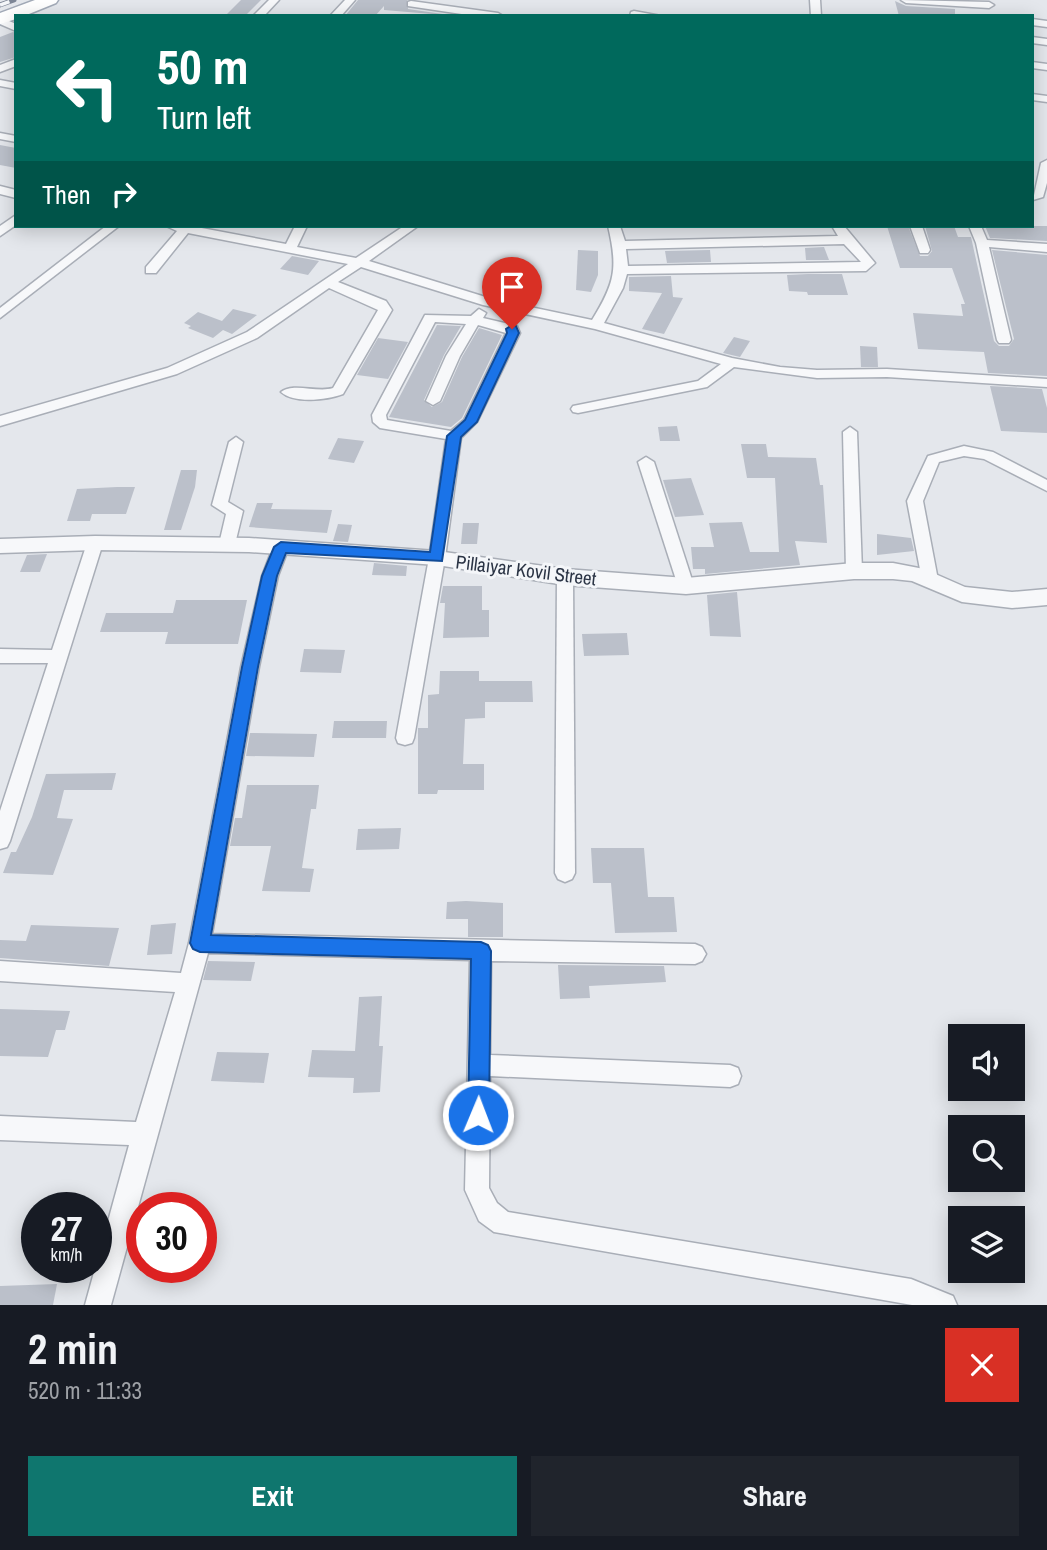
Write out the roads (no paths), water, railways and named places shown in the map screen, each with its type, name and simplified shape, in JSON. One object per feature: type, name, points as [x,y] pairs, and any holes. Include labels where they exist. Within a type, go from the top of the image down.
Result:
[{"type":"main road","points":[[6,21],[28,0]]},
{"type":"main road","points":[[21,14],[50,0]]},
{"type":"main road","points":[[31,14],[66,0]]},
{"type":"street","points":[[260,14],[274,0]]},
{"type":"street","points":[[337,14],[350,0]]},
{"type":"street","points":[[906,0],[989,7]]},
{"type":"street","points":[[413,2],[480,14],[488,5]]},
{"type":"street","points":[[1037,197],[1043,171]]},
{"type":"street","points":[[0,232],[14,221]]},
{"type":"street","points":[[0,314],[110,228]]},
{"type":"street","points":[[151,270],[178,228]]},
{"type":"street","points":[[184,228],[362,263],[488,302],[596,325],[731,362],[780,371],[817,374],[887,373],[1047,383]]},
{"type":"street","points":[[290,248],[300,228]]},
{"type":"street","points":[[1,420],[172,371],[252,335],[362,263],[409,228]]},
{"type":"street","points":[[596,325],[617,290],[623,270],[615,228]]},
{"type":"street","points":[[623,270],[861,268],[867,265],[869,263],[839,228]]},
{"type":"street","points":[[917,228],[924,250]]},
{"type":"street","points":[[976,228],[982,243],[1004,340]]},
{"type":"street","points":[[620,245],[847,240]]},
{"type":"street","points":[[982,243],[1047,248]]},
{"type":"street","points":[[288,392],[326,395],[338,391],[385,310],[381,304],[330,284]]},
{"type":"street","points":[[433,401],[453,356],[488,302]]},
{"type":"street","points":[[405,738],[437,558],[454,436],[470,422],[513,333],[512,329],[474,320],[430,317],[379,415],[380,422],[385,425],[454,436]]},
{"type":"street","points":[[578,409],[702,384],[731,362]]},
{"type":"street","points":[[850,432],[854,571]]},
{"type":"street","points":[[227,544],[235,511],[220,505],[236,442]]},
{"type":"street","points":[[930,580],[915,501],[933,459],[964,451],[988,455],[1047,486]]},
{"type":"street","points":[[646,462],[686,586]]},
{"type":"street","points":[[0,841],[95,543]]},
{"type":"street","name":"Pillaiyar Kovil Street","points":[[1,548],[95,543],[227,544],[437,558],[565,577],[686,586],[854,571],[916,574],[962,594],[1012,600],[1047,597]]},
{"type":"street","points":[[99,1305],[144,1134],[200,943],[250,667],[270,576],[281,547]]},
{"type":"street","points":[[565,577],[565,873]]},
{"type":"street","points":[[0,656],[59,657]]},
{"type":"street","points":[[200,943],[695,954]]},
{"type":"street","points":[[481,951],[477,1189],[488,1212],[503,1223],[911,1292],[944,1305]]},
{"type":"street","points":[[0,971],[189,982]]},
{"type":"street","points":[[479,1065],[730,1076]]},
{"type":"street","points":[[0,1128],[144,1134]]},
{"type":"railway","points":[[0,5],[14,0]]}]
